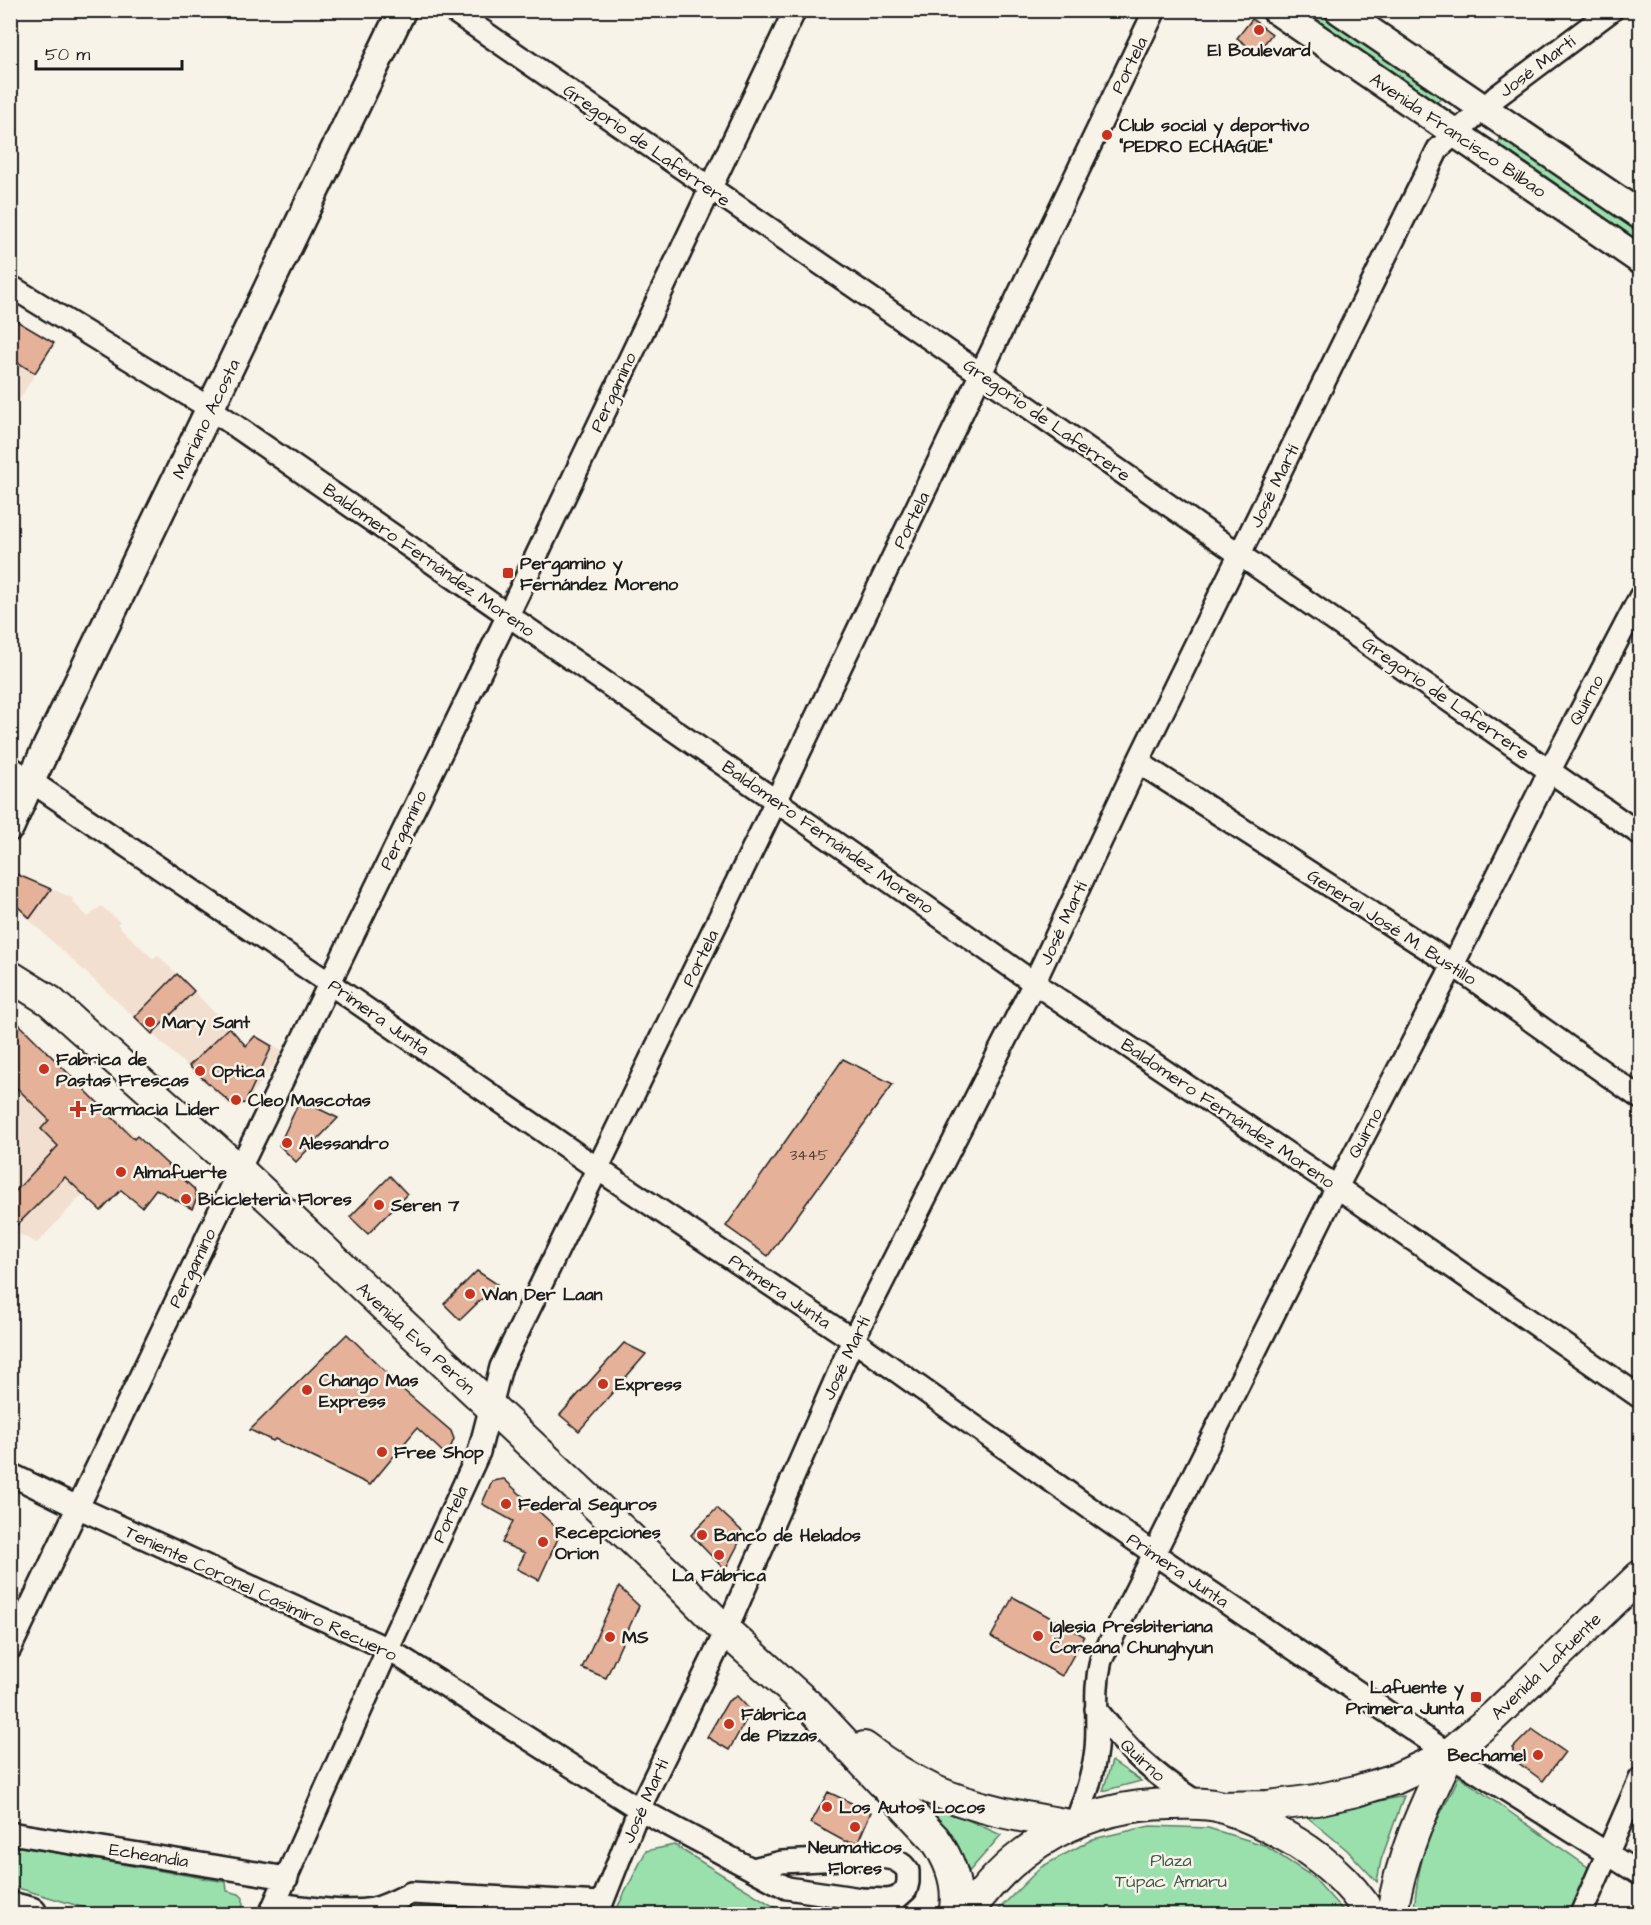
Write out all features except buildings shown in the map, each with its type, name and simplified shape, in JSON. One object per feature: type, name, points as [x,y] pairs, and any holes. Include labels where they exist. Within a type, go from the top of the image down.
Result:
[{"type":"highway","points":[[10,1909],[30,1914]]},
{"type":"main road","name":"Avenida Eva Perón","points":[[10,976],[50,1000],[239,1170],[673,1578],[726,1631],[814,1710],[930,1834],[943,1851],[957,1891],[954,1914]]},
{"type":"main road","name":"Avenida Lafuente","points":[[967,1914],[981,1893],[1007,1866],[1037,1843],[1073,1823],[1115,1810],[1156,1804],[1268,1806],[1316,1800],[1395,1779],[1449,1754],[1493,1717],[1641,1576]]},
{"type":"main road","name":"Avenida Eva Perón","points":[[814,1710],[880,1759],[930,1789],[1011,1815],[1073,1823]]},
{"type":"main road","name":"Avenida Lafuente","points":[[1392,1914],[1400,1874],[1411,1839],[1449,1754]]},
{"type":"main road","points":[[1209,1805],[1264,1824],[1304,1846],[1338,1875],[1370,1914]]},
{"type":"street","name":"Mariano Acosta","points":[[10,827],[21,773],[211,409],[402,10]]},
{"type":"street","name":"Gregorio de Laferrere","points":[[452,10],[981,374],[1641,834]]},
{"type":"street","name":"Pergamino","points":[[10,1649],[795,10]]},
{"type":"street","name":"Portela","points":[[273,1909],[388,1649],[479,1452],[501,1367],[776,801],[1155,10]]},
{"type":"street","name":"Avenida Francisco Bilbao","points":[[1276,10],[1641,260]]},
{"type":"street","name":"Avenida Francisco Bilbao","points":[[1339,10],[1641,215]]},
{"type":"street","name":"José Martí","points":[[273,1909],[349,1911],[373,1909],[392,1903],[411,1893],[602,1903],[639,1809],[726,1631],[853,1340],[1034,983],[1138,762],[1438,149],[1483,108],[1612,10]]},
{"type":"street","name":"Baldomero Fernández Moreno","points":[[10,286],[211,409],[1034,983],[1337,1187],[1641,1397]]},
{"type":"street","name":"Quirno","points":[[1073,1823],[1089,1786],[1096,1748],[1097,1677],[1101,1660],[1337,1187],[1641,597]]},
{"type":"street","name":"General José M. Bustillo","points":[[1138,762],[1453,965],[1641,1098]]},
{"type":"street","name":"Primera Junta","points":[[21,773],[598,1169],[853,1340],[1153,1554],[1449,1754],[1641,1875]]},
{"type":"street","name":"Teniente Coronel Casimiro Recuero","points":[[10,1474],[388,1649],[639,1809],[787,1888],[861,1899],[888,1900],[897,1898],[906,1890],[908,1882],[908,1872],[903,1865],[894,1859],[881,1857],[782,1862],[753,1869]]},
{"type":"street","name":"Quirno","points":[[1096,1709],[1117,1737],[1141,1762],[1168,1784],[1209,1805]]},
{"type":"street","points":[[1581,1914],[1641,1779]]},
{"type":"street","name":"Echeandia","points":[[10,1833],[287,1878]]},
{"type":"shaded area","points":[[11,317],[54,343],[11,413]]},
{"type":"shaded area","points":[[16,874],[73,898],[72,901],[88,917],[101,906],[120,922],[117,924],[153,959],[157,955],[177,974],[246,1045],[255,1036],[284,1051],[245,1104],[230,1106],[13,905]]},
{"type":"shaded area","points":[[10,1017],[191,1189],[198,1198],[192,1211],[156,1189],[142,1207],[121,1190],[101,1211],[83,1194],[37,1243],[11,1230]]},
{"type":"green space","points":[[1291,11],[1326,11],[1442,94],[1441,99],[1432,104]]},
{"type":"green space","points":[[1502,137],[1640,224],[1640,249],[1496,146]]},
{"type":"green space","points":[[1112,1761],[1141,1781],[1103,1791]]},
{"type":"green space","points":[[1459,1776],[1592,1870],[1572,1914],[1414,1914],[1417,1883],[1425,1850]]},
{"type":"green space","points":[[1404,1796],[1381,1860],[1377,1882],[1347,1850],[1300,1811],[1340,1809]]},
{"type":"green space","points":[[931,1808],[944,1809],[1001,1835],[967,1874],[934,1821]]},
{"type":"green space","name":"Plaza Túpac Amaru","points":[[1150,1826],[1208,1828],[1264,1845],[1313,1877],[1346,1914],[996,1914],[1041,1867],[1093,1839]]},
{"type":"green space","points":[[10,1845],[226,1882],[227,1891],[239,1894],[243,1898],[243,1905],[239,1914],[109,1914],[99,1912],[11,1886]]},
{"type":"green space","points":[[674,1845],[786,1914],[614,1914],[646,1851]]},
{"type":"place","name":"El Boulevard","points":[[1259,30]]},
{"type":"place","name":"Club social y deportivo \"PEDRO ECHAGÜE\"","points":[[1107,135]]},
{"type":"place","name":"Pergamino y Fernández Moreno","points":[[508,573]]},
{"type":"place","name":"Mary Sant","points":[[150,1022]]},
{"type":"place","name":"Fabrica de Pastas Frescas","points":[[44,1069]]},
{"type":"place","name":"Optica","points":[[200,1071]]},
{"type":"place","name":"Cleo Mascotas","points":[[236,1100]]},
{"type":"place","name":"Farmacia Lider","points":[[78,1109]]},
{"type":"place","name":"Alessandro","points":[[287,1143]]},
{"type":"place","name":"Almafuerte","points":[[121,1172]]},
{"type":"place","name":"Bicicleteria Flores","points":[[186,1199]]},
{"type":"place","name":"Seren 7","points":[[379,1205]]},
{"type":"place","name":"Wan Der Laan","points":[[470,1294]]},
{"type":"place","name":"Express","points":[[603,1384]]},
{"type":"place","name":"Chango Mas Express","points":[[307,1390]]},
{"type":"place","name":"Free Shop","points":[[382,1452]]},
{"type":"place","name":"Federal Seguros","points":[[506,1504]]},
{"type":"place","name":"Banco de Helados","points":[[702,1535]]},
{"type":"place","name":"Recepciones Orion","points":[[543,1542]]},
{"type":"place","name":"La Fábrica","points":[[719,1555]]},
{"type":"place","name":"Iglesia Presbiteriana Coreana Chunghyun","points":[[1038,1636]]},
{"type":"place","name":"MS","points":[[610,1637]]},
{"type":"place","name":"Lafuente y Primera Junta","points":[[1476,1697]]},
{"type":"place","name":"Fábrica de Pizzas","points":[[729,1724]]},
{"type":"place","name":"Bechamel","points":[[1538,1755]]},
{"type":"place","name":"Los Autos Locos","points":[[827,1807]]},
{"type":"place","name":"Neumaticos Flores","points":[[855,1827]]}]
